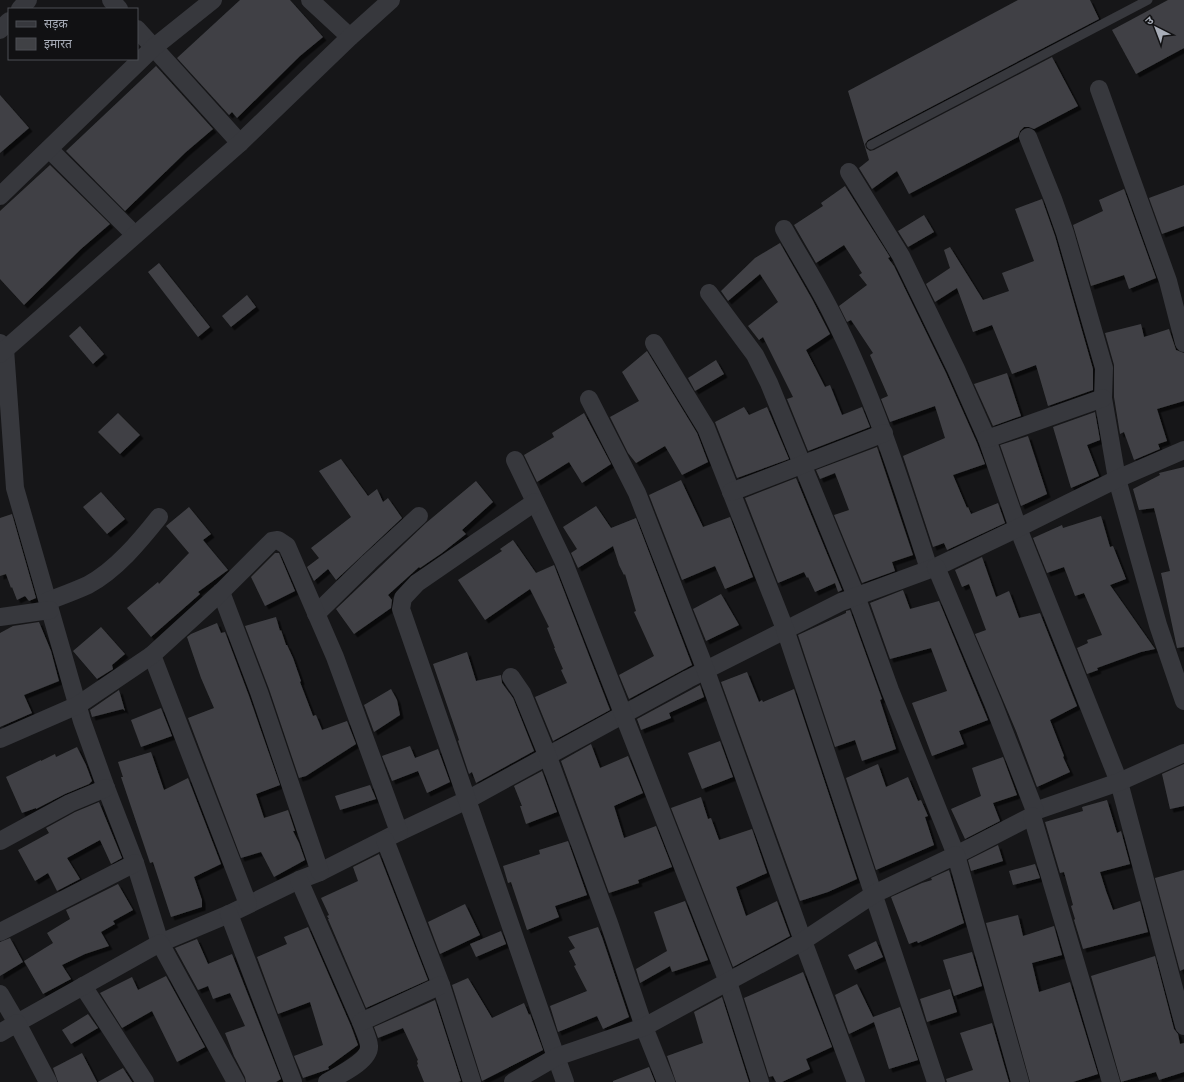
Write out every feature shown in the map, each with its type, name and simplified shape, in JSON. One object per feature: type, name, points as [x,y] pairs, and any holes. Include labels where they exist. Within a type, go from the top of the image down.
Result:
[{"type":"street","points":[[21,8],[28,0]]},
{"type":"street","points":[[111,0],[118,8]]},
{"type":"street","points":[[0,196],[154,48],[213,0]]},
{"type":"street","points":[[310,0],[350,37]]},
{"type":"street","points":[[236,1082],[160,942],[134,863],[106,788],[78,705],[15,488],[2,349],[240,143],[350,37],[391,0]]},
{"type":"street","points":[[0,30],[8,22]]},
{"type":"street","points":[[138,30],[240,143]]},
{"type":"street","points":[[1099,89],[1168,281],[1184,343]]},
{"type":"street","points":[[1028,137],[1065,233],[1104,368],[1103,398],[1118,479],[1158,626],[1184,701]]},
{"type":"street","points":[[49,149],[135,235]]},
{"type":"street","points":[[849,172],[901,256],[956,369],[987,439],[1018,528],[1119,782],[1184,1026]]},
{"type":"street","points":[[784,229],[833,316],[884,433],[932,568],[993,703],[1034,814],[1111,1082]]},
{"type":"street","points":[[709,293],[755,355],[769,383],[856,596],[890,690],[956,855],[1020,1082]]},
{"type":"street","points":[[654,343],[706,428],[785,629],[936,1082]]},
{"type":"street","points":[[987,439],[1103,398]]},
{"type":"street","points":[[589,400],[637,492],[706,671],[803,941],[856,1082]]},
{"type":"street","points":[[731,492],[884,433]]},
{"type":"street","points":[[0,1033],[160,942],[229,914],[299,880],[320,872],[467,800],[688,679],[785,629],[856,596],[932,568],[1118,479],[1184,450]]},
{"type":"street","points":[[514,460],[563,560],[624,714],[728,982],[760,1082]]},
{"type":"street","points":[[535,502],[417,583],[403,598],[401,609],[565,1082]]},
{"type":"street","points":[[316,614],[419,516]]},
{"type":"street","points":[[0,617],[49,606],[89,584],[135,547],[159,517]]},
{"type":"street","points":[[0,739],[78,705],[152,655],[221,592],[272,541],[278,540],[288,546],[335,657],[472,1082]]},
{"type":"street","points":[[221,592],[259,692],[320,872]]},
{"type":"street","points":[[152,655],[248,904]]},
{"type":"street","points":[[511,677],[522,693],[548,757],[609,923],[644,1026],[666,1082]]},
{"type":"street","points":[[512,1082],[556,1058],[644,1026],[803,941],[874,894],[956,855],[1034,814],[1119,782],[1184,753]]},
{"type":"street","points":[[0,840],[70,803],[106,788]]},
{"type":"street","points":[[0,932],[134,863]]},
{"type":"street","points":[[299,880],[361,1022],[369,1046],[366,1056],[357,1064],[327,1082]]},
{"type":"street","points":[[229,914],[293,1082]]},
{"type":"street","points":[[361,1022],[441,985]]},
{"type":"street","points":[[84,986],[145,1082]]},
{"type":"street","points":[[0,994],[48,1082]]},
{"type":"lane","points":[[871,145],[1148,0]]},
{"type":"building","points":[[240,0],[290,0],[323,37],[300,56],[237,118],[232,112],[229,115],[177,58]]},
{"type":"building","points":[[1018,0],[1090,0],[1099,19],[868,140],[865,144],[866,148],[870,151],[874,150],[1052,57],[1078,106],[1034,129],[1024,127],[1020,131],[1018,137],[909,194],[897,171],[872,189],[859,168],[869,160],[848,91]]},
{"type":"building","points":[[1168,0],[1184,0],[1184,48],[1136,74],[1112,30]]},
{"type":"building","points":[[156,66],[213,129],[186,152],[125,211],[66,151]]},
{"type":"building","points":[[0,95],[29,128],[0,153]]},
{"type":"building","points":[[50,165],[110,224],[81,249],[24,305],[0,279],[0,211]]},
{"type":"building","points":[[1184,185],[1184,226],[1162,234],[1149,198]]},
{"type":"building","points":[[845,186],[890,257],[888,258],[894,266],[946,373],[985,464],[953,475],[967,508],[968,507],[971,514],[998,503],[1005,523],[947,550],[944,543],[933,547],[903,456],[945,438],[935,406],[890,422],[881,399],[888,396],[870,355],[873,353],[851,320],[847,322],[839,306],[867,285],[859,275],[862,273],[844,245],[816,263],[794,225],[823,206],[821,203]]},
{"type":"building","points":[[1124,189],[1156,278],[1129,289],[1124,275],[1091,286],[1073,225],[1103,211],[1099,200]]},
{"type":"building","points":[[1042,199],[1055,236],[1093,369],[1093,390],[1048,406],[1036,365],[1012,374],[992,325],[973,332],[957,288],[935,302],[926,284],[950,268],[944,250],[950,247],[983,300],[1009,291],[1002,273],[1034,261],[1015,209]]},
{"type":"building","points":[[924,215],[934,232],[908,247],[898,231]]},
{"type":"building","points":[[780,243],[830,334],[806,350],[825,387],[830,385],[842,415],[862,407],[870,427],[808,451],[787,399],[793,397],[763,337],[759,340],[748,326],[778,302],[760,274],[728,301],[721,291],[755,258]]},
{"type":"building","points":[[159,263],[210,327],[198,337],[148,272]]},
{"type":"building","points":[[247,295],[256,307],[231,327],[222,316]]},
{"type":"building","points":[[1141,324],[1144,337],[1169,329],[1176,350],[1184,353],[1184,401],[1157,409],[1167,441],[1158,444],[1160,449],[1134,460],[1124,432],[1120,434],[1114,397],[1114,365],[1105,333]]},
{"type":"building","points":[[80,326],[104,354],[93,364],[69,336]]},
{"type":"building","points":[[647,351],[697,433],[708,462],[682,475],[665,446],[636,463],[628,453],[610,417],[639,401],[622,372]]},
{"type":"building","points":[[716,360],[724,374],[695,391],[688,378]]},
{"type":"building","points":[[1007,373],[1021,416],[993,426],[974,384]]},
{"type":"building","points":[[744,407],[749,415],[767,407],[789,459],[737,478],[715,422]]},
{"type":"building","points":[[1095,412],[1100,440],[1087,445],[1099,476],[1071,488],[1053,427]]},
{"type":"building","points":[[118,413],[140,435],[120,454],[98,432]]},
{"type":"building","points":[[584,413],[611,464],[582,483],[569,462],[537,482],[524,455],[554,437],[552,433]]},
{"type":"building","points":[[1028,436],[1047,494],[1021,506],[1000,445]]},
{"type":"building","points":[[877,447],[913,555],[892,562],[895,571],[862,583],[834,515],[849,510],[835,473],[820,479],[816,470]]},
{"type":"building","points":[[341,459],[368,496],[377,489],[383,502],[388,498],[402,518],[336,580],[328,569],[314,581],[307,567],[319,558],[311,548],[351,517],[319,471]]},
{"type":"building","points":[[1184,467],[1184,647],[1177,648],[1161,573],[1170,571],[1154,508],[1139,510],[1133,489],[1160,475],[1159,473]]},
{"type":"building","points":[[796,478],[842,590],[838,592],[835,583],[815,592],[804,572],[778,583],[745,498]]},
{"type":"building","points":[[681,480],[703,527],[730,517],[753,577],[725,589],[715,566],[682,580],[649,495]]},
{"type":"building","points":[[476,481],[493,502],[462,530],[466,534],[442,553],[420,568],[419,567],[388,595],[392,600],[391,608],[354,634],[336,609],[426,523]]},
{"type":"building","points":[[101,492],[125,519],[107,534],[83,507]]},
{"type":"building","points":[[596,506],[611,528],[636,518],[692,665],[629,699],[619,675],[654,656],[634,612],[636,611],[625,574],[624,575],[619,565],[613,546],[578,568],[571,553],[577,549],[563,527]]},
{"type":"building","points":[[189,507],[211,534],[203,540],[228,570],[198,592],[200,594],[151,637],[127,608],[158,582],[159,584],[189,553],[166,526]]},
{"type":"building","points":[[12,514],[36,598],[29,601],[25,596],[17,600],[6,574],[0,576],[0,518]]},
{"type":"building","points":[[1101,516],[1110,547],[1113,546],[1126,579],[1110,585],[1155,649],[1141,652],[1097,668],[1098,670],[1087,674],[1077,648],[1088,643],[1087,640],[1102,635],[1084,593],[1075,596],[1064,567],[1047,573],[1033,538],[1062,525],[1063,528]]},
{"type":"building","points":[[513,540],[536,573],[554,565],[610,710],[553,741],[535,697],[567,683],[547,628],[549,627],[530,589],[485,620],[458,580],[502,551],[500,549]]},
{"type":"building","points":[[275,553],[279,553],[295,591],[265,606],[251,577]]},
{"type":"building","points":[[982,557],[996,597],[1009,591],[1019,618],[1040,613],[1077,706],[1050,720],[1070,772],[1037,787],[1016,731],[975,634],[986,630],[969,584],[962,587],[955,570]]},
{"type":"building","points":[[903,590],[910,609],[939,601],[988,720],[959,731],[964,744],[932,756],[912,703],[947,691],[931,648],[890,659],[870,603]]},
{"type":"building","points":[[721,594],[739,625],[706,641],[693,609]]},
{"type":"building","points":[[850,610],[882,699],[880,700],[896,749],[862,761],[855,740],[835,747],[798,635]]},
{"type":"building","points":[[276,617],[280,631],[281,630],[286,645],[293,658],[301,681],[300,682],[313,716],[316,715],[322,730],[347,721],[356,744],[306,776],[299,778],[269,689],[245,626]]},
{"type":"building","points":[[39,622],[51,651],[59,681],[24,695],[32,713],[0,727],[0,633],[13,626]]},
{"type":"building","points":[[217,623],[221,633],[225,632],[280,785],[256,794],[264,818],[288,810],[295,831],[293,831],[305,860],[274,877],[261,852],[241,858],[188,718],[214,708],[201,678],[187,637]]},
{"type":"building","points":[[101,627],[125,654],[112,665],[113,669],[97,679],[73,651]]},
{"type":"building","points":[[467,652],[476,681],[501,675],[502,683],[513,698],[534,751],[476,783],[472,772],[469,774],[433,664]]},
{"type":"building","points":[[747,672],[759,702],[762,700],[763,702],[794,689],[857,879],[828,892],[800,901],[721,682]]},
{"type":"building","points":[[700,685],[704,697],[669,713],[671,718],[641,730],[637,719]]},
{"type":"building","points":[[391,689],[397,700],[400,715],[374,732],[364,705]]},
{"type":"building","points":[[119,690],[125,711],[123,709],[92,717],[90,710]]},
{"type":"building","points":[[161,708],[172,736],[141,747],[131,720]]},
{"type":"building","points":[[720,741],[733,777],[702,789],[688,753]]},
{"type":"building","points":[[591,744],[600,768],[628,756],[643,793],[614,806],[624,838],[656,826],[672,867],[638,880],[639,883],[609,893],[561,761]]},
{"type":"building","points":[[410,746],[415,758],[438,749],[450,782],[427,793],[418,771],[392,781],[382,756]]},
{"type":"building","points":[[77,747],[92,781],[89,784],[36,809],[22,813],[6,777],[55,754],[56,757]]},
{"type":"building","points":[[151,752],[164,790],[188,778],[221,864],[194,877],[202,900],[202,907],[171,917],[153,862],[150,863],[121,777],[123,777],[118,762]]},
{"type":"building","points":[[1003,757],[1017,795],[993,803],[1000,821],[965,839],[951,809],[981,796],[972,768]]},
{"type":"building","points":[[878,764],[886,787],[908,777],[918,801],[921,800],[928,816],[925,817],[934,845],[876,870],[846,778]]},
{"type":"building","points":[[1184,764],[1184,806],[1170,809],[1162,774]]},
{"type":"building","points":[[542,771],[557,812],[526,824],[520,806],[522,806],[514,786]]},
{"type":"building","points":[[370,785],[376,799],[340,810],[335,796]]},
{"type":"building","points":[[701,797],[708,819],[711,818],[719,840],[752,829],[767,873],[736,887],[746,916],[777,901],[790,936],[733,967],[671,808]]},
{"type":"building","points":[[1107,800],[1117,833],[1121,831],[1130,864],[1100,872],[1113,910],[1140,901],[1148,932],[1083,949],[1074,920],[1071,906],[1073,905],[1064,872],[1060,873],[1045,822],[1083,811],[1082,807]]},
{"type":"building","points":[[99,802],[122,858],[111,864],[100,840],[67,858],[80,879],[57,891],[48,873],[35,881],[18,850],[49,833],[46,828],[75,812]]},
{"type":"building","points":[[568,841],[587,895],[555,906],[559,917],[527,930],[511,882],[508,883],[503,866],[540,854],[539,850]]},
{"type":"building","points":[[998,845],[1003,861],[971,871],[968,860]]},
{"type":"building","points":[[379,854],[428,980],[366,1008],[328,919],[327,916],[329,915],[321,898],[358,881],[353,867]]},
{"type":"building","points":[[1035,864],[1040,878],[1013,885],[1009,871]]},
{"type":"building","points":[[949,870],[964,923],[918,943],[917,941],[909,944],[891,897],[932,880],[931,878]]},
{"type":"building","points":[[1184,870],[1184,969],[1180,971],[1155,878]]},
{"type":"building","points":[[118,884],[133,910],[113,921],[115,924],[101,932],[109,946],[85,954],[62,965],[71,979],[43,994],[24,961],[53,943],[47,933],[70,919],[66,910]]},
{"type":"building","points":[[685,901],[708,960],[672,972],[670,966],[640,983],[636,969],[667,951],[654,912]]},
{"type":"building","points":[[465,904],[480,935],[440,954],[428,922]]},
{"type":"building","points":[[1018,915],[1023,936],[1054,926],[1062,955],[1032,963],[1039,992],[1070,982],[1098,1074],[1073,1082],[1030,1082],[986,923]]},
{"type":"building","points":[[308,927],[358,1045],[328,1067],[329,1069],[303,1078],[294,1056],[323,1045],[310,1002],[278,1014],[257,957],[287,944],[284,937]]},
{"type":"building","points":[[598,927],[629,1017],[603,1029],[597,1016],[558,1032],[550,1006],[587,991],[574,966],[576,965],[569,951],[575,948],[568,937]]},
{"type":"building","points":[[501,931],[506,944],[476,957],[470,944]]},
{"type":"building","points":[[10,938],[23,962],[0,976],[0,942]]},
{"type":"building","points":[[197,939],[208,964],[232,954],[281,1079],[276,1082],[246,1082],[225,1033],[245,1026],[230,993],[213,999],[208,986],[198,990],[175,948]]},
{"type":"building","points":[[876,941],[883,957],[855,970],[848,955]]},
{"type":"building","points":[[972,952],[982,986],[954,996],[943,960]]},
{"type":"building","points":[[1155,956],[1174,1029],[1178,1034],[1180,1044],[1184,1043],[1184,1072],[1159,1080],[1156,1072],[1121,1082],[1091,976]]},
{"type":"building","points":[[803,972],[832,1047],[806,1059],[810,1069],[782,1082],[776,1082],[773,1076],[769,1077],[744,998]]},
{"type":"building","points":[[166,976],[205,1047],[177,1062],[152,1011],[122,1028],[100,993],[132,977],[138,990]]},
{"type":"building","points":[[468,978],[492,1018],[524,1003],[529,1015],[530,1014],[543,1050],[482,1081],[452,985]]},
{"type":"building","points":[[857,984],[873,1017],[900,1007],[918,1060],[889,1069],[874,1022],[849,1034],[835,995]]},
{"type":"building","points":[[950,989],[957,1012],[927,1022],[920,999]]},
{"type":"building","points":[[722,997],[749,1082],[676,1082],[667,1056],[703,1043],[694,1012]]},
{"type":"building","points":[[435,1000],[461,1081],[458,1082],[424,1082],[417,1065],[418,1060],[403,1028],[378,1038],[374,1027]]},
{"type":"building","points":[[88,1014],[98,1028],[71,1044],[62,1030]]},
{"type":"building","points":[[992,1023],[1009,1082],[947,1082],[946,1079],[973,1070],[960,1033]]},
{"type":"building","points":[[82,1053],[97,1082],[58,1082],[53,1068]]},
{"type":"building","points":[[649,1067],[655,1082],[613,1082],[613,1081]]},
{"type":"building","points":[[123,1068],[132,1082],[98,1082]]}]
